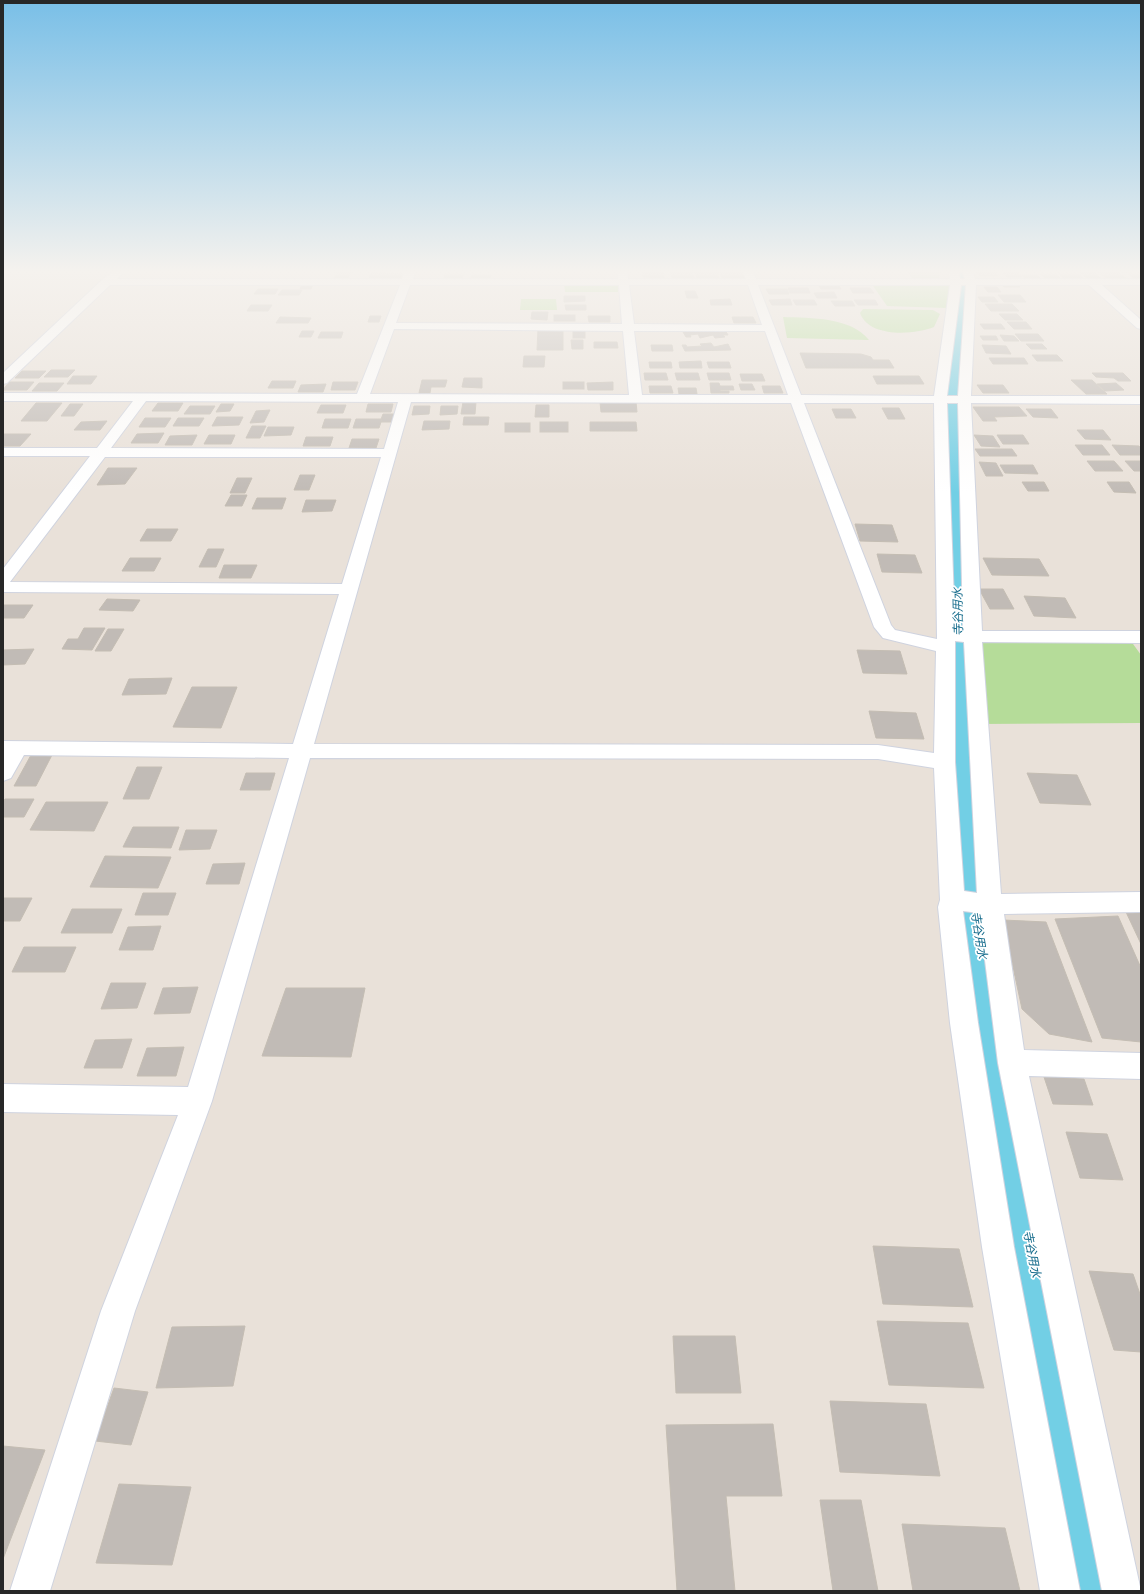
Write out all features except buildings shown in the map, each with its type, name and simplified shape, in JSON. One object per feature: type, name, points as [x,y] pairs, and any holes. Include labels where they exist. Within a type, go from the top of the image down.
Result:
[{"type":"street","points":[[3,380],[41,343]]},
{"type":"street","points":[[362,398],[384,343]]},
{"type":"street","points":[[630,343],[636,398]]},
{"type":"street","points":[[775,343],[883,627],[889,634],[957,638],[1135,637],[1141,655]]},
{"type":"street","points":[[966,343],[953,400],[957,638],[971,902]]},
{"type":"street","points":[[3,397],[1141,400]]},
{"type":"street","points":[[3,580],[142,398]]},
{"type":"street","points":[[30,1591],[118,1311],[198,1100],[406,398]]},
{"type":"street","points":[[3,452],[390,453]]},
{"type":"street","points":[[3,586],[350,589]]},
{"type":"street","points":[[957,638],[944,762],[971,902],[1012,1063],[1122,1591]]},
{"type":"street","points":[[3,773],[11,748],[302,751],[878,752],[944,762]]},
{"type":"street","points":[[1060,1591],[993,1216],[964,1023],[950,907],[971,902],[1141,902]]},
{"type":"street","points":[[1012,1063],[1141,1066]]},
{"type":"street","points":[[3,1098],[198,1100]]},
{"type":"green space","points":[[945,343],[968,343],[973,643],[1128,637],[1141,655],[1141,723],[978,724],[990,904],[1123,1591],[1061,1591],[951,910],[940,400]]},
{"type":"waterway","name":"寺谷用水","points":[[959,343],[955,393],[958,641],[971,878],[1011,1145],[1094,1591]]}]
